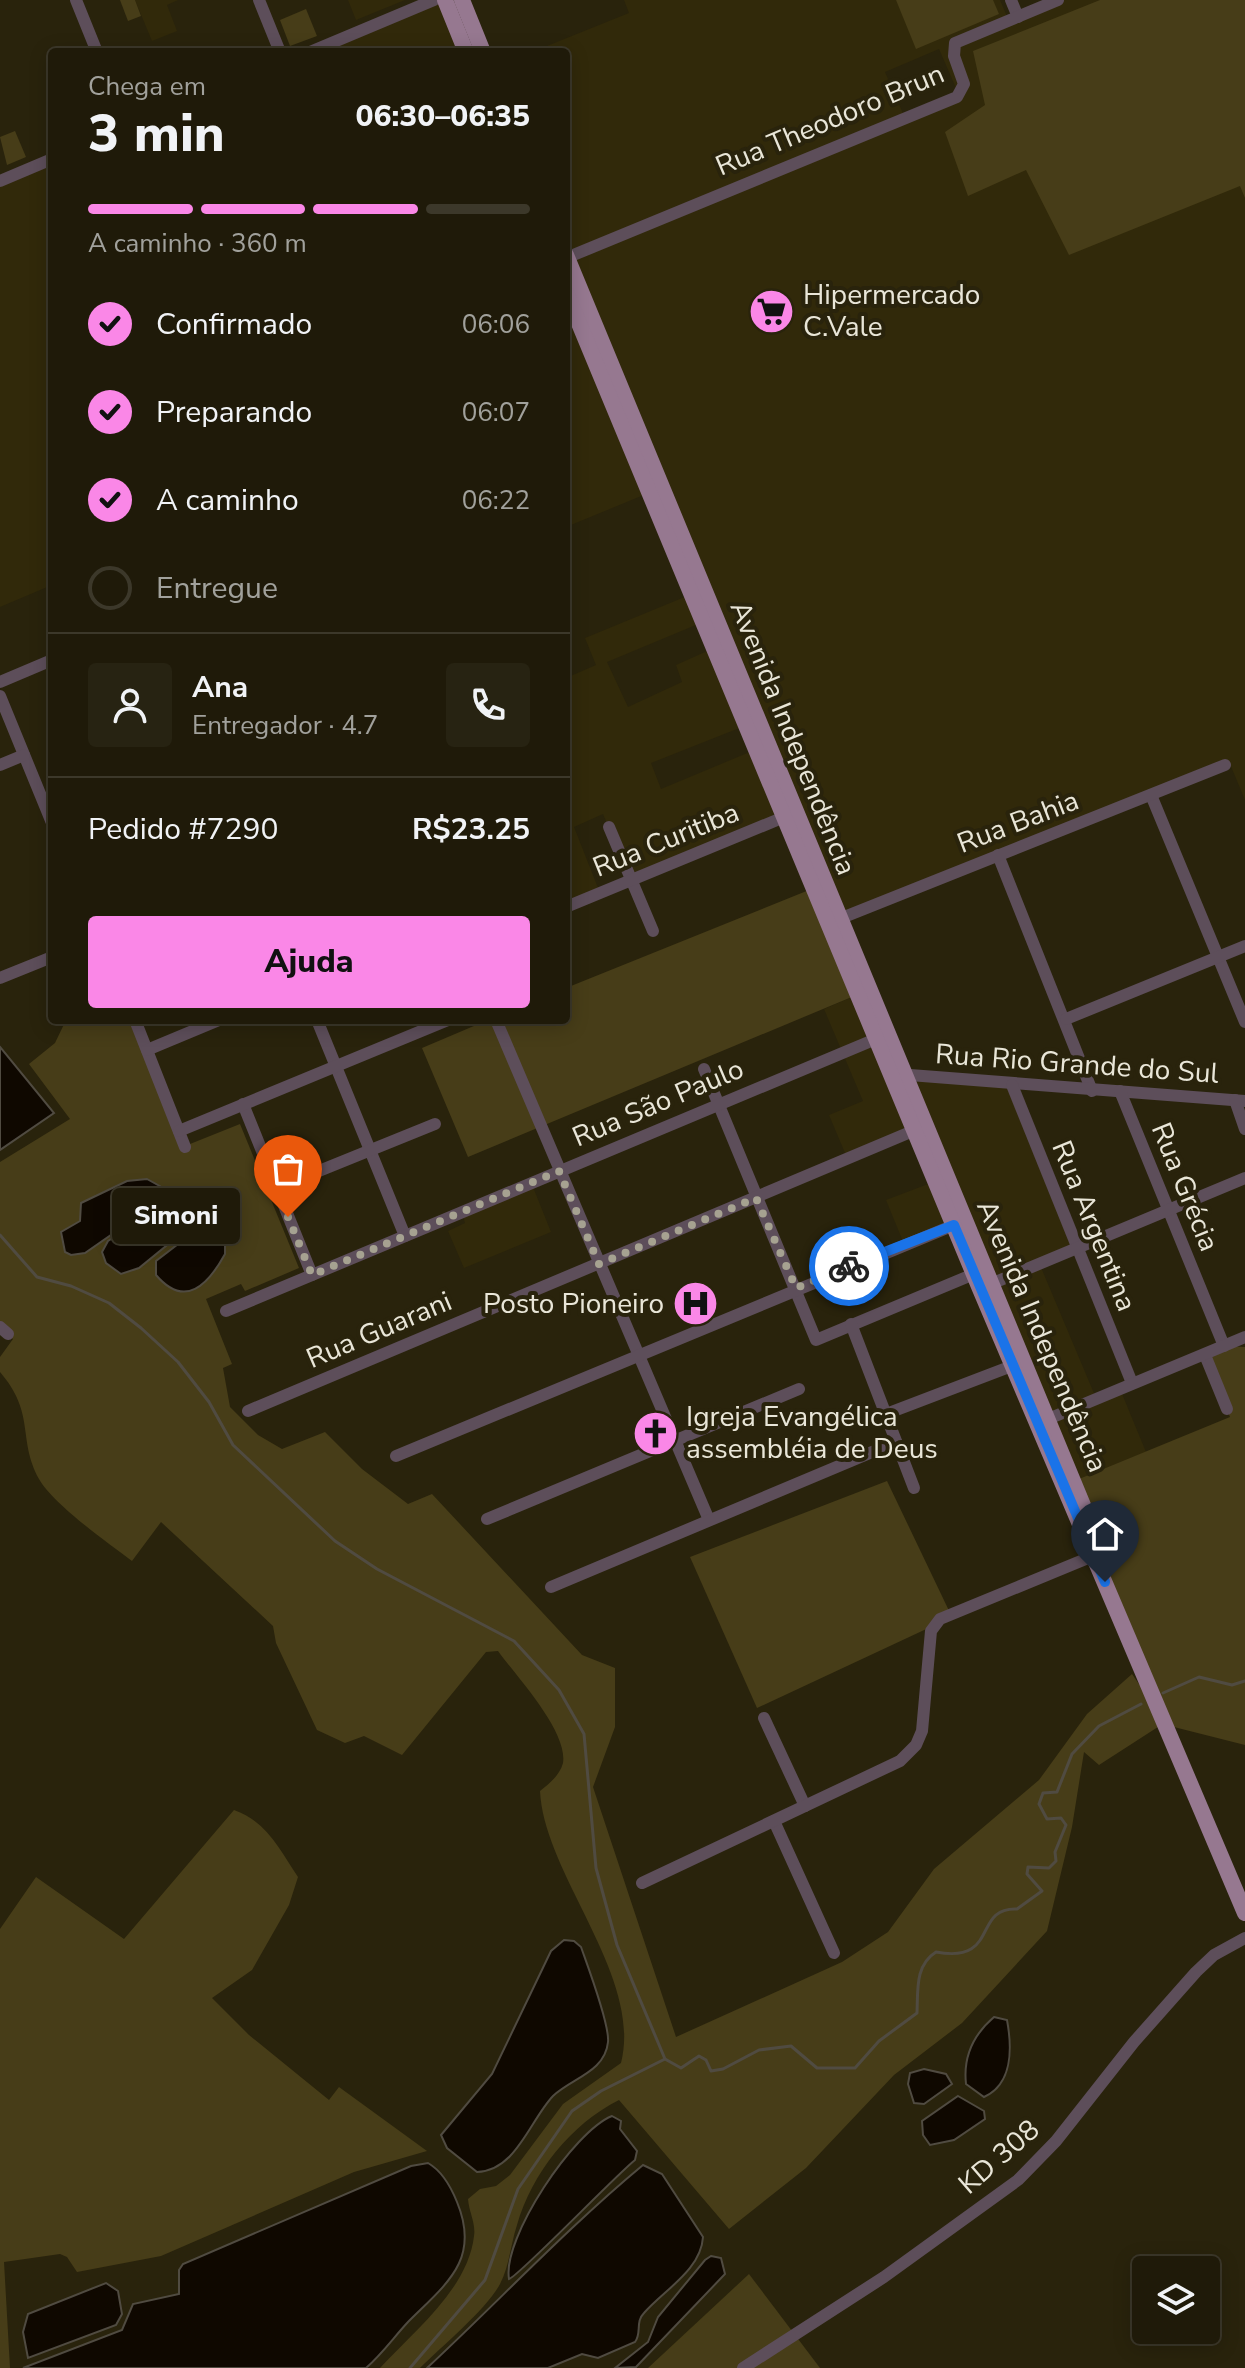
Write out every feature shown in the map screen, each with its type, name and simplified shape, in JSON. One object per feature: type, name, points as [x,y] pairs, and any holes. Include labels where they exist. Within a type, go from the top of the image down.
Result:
[{"type":"main road","points":[[445,0],[464,48]]},
{"type":"main road","points":[[462,0],[481,48]]},
{"type":"main road","name":"Avenida Independência","points":[[570,267],[982,1282],[1104,1558],[1118,1608]]},
{"type":"main road","name":"Avenida Independência","points":[[570,301],[770,765]]},
{"type":"main road","name":"Avenida Independência","points":[[1054,1448],[1093,1556],[1118,1608]]},
{"type":"main road","points":[[1118,1608],[1245,1913]]},
{"type":"street","points":[[76,0],[95,48]]},
{"type":"street","points":[[259,0],[278,48]]},
{"type":"street","points":[[320,48],[434,0]]},
{"type":"street","points":[[1011,0],[1018,17]]},
{"type":"street","name":"Rua Theodoro Brun","points":[[570,255],[957,97],[964,84],[954,56],[955,43],[1058,0]]},
{"type":"street","points":[[0,181],[48,161]]},
{"type":"street","points":[[0,682],[48,662]]},
{"type":"street","points":[[0,696],[48,810]]},
{"type":"street","points":[[0,765],[24,755]]},
{"type":"street","name":"Rua Bahia","points":[[834,921],[1225,765]]},
{"type":"street","points":[[1151,795],[1245,1022]]},
{"type":"street","name":"Rua Curitiba","points":[[570,905],[790,815]]},
{"type":"street","points":[[609,827],[653,931]]},
{"type":"street","points":[[998,855],[1066,1019],[1092,1091]]},
{"type":"street","points":[[1066,1019],[1245,946]]},
{"type":"street","points":[[0,978],[48,959]]},
{"type":"street","points":[[137,1024],[185,1147]]},
{"type":"street","points":[[147,1050],[209,1024]]},
{"type":"street","points":[[319,1024],[405,1236]]},
{"type":"street","points":[[179,1131],[438,1024]]},
{"type":"street","points":[[498,1024],[709,1520]]},
{"type":"street","name":"Rua São Paulo","points":[[226,1311],[882,1036]]},
{"type":"street","points":[[704,1069],[816,1340],[851,1324],[1076,1249],[1245,1178]]},
{"type":"street","name":"Rua Rio Grande do Sul","points":[[898,1074],[1240,1101]]},
{"type":"street","name":"Rua Argentina","points":[[1012,1085],[1132,1383]]},
{"type":"street","name":"Rua Grécia","points":[[1120,1091],[1224,1346]]},
{"type":"street","points":[[1240,1101],[1245,1129]]},
{"type":"street","points":[[243,1104],[312,1275]]},
{"type":"street","points":[[277,1188],[435,1124]]},
{"type":"street","name":"Rua Guarani","points":[[248,1411],[920,1128]]},
{"type":"street","points":[[396,1456],[796,1288],[960,1223]]},
{"type":"street","points":[[851,1324],[914,1488]]},
{"type":"street","points":[[1043,1422],[1245,1337]]},
{"type":"street","points":[[1205,1355],[1227,1409]]},
{"type":"street","points":[[886,1414],[1018,1363]]},
{"type":"street","points":[[487,1519],[799,1389]]},
{"type":"street","points":[[551,1587],[896,1442]]},
{"type":"street","points":[[642,1883],[900,1761],[916,1745],[922,1731],[931,1631],[940,1619],[1093,1556]]},
{"type":"street","points":[[764,1718],[805,1806]]},
{"type":"street","points":[[774,1821],[834,1953]]},
{"type":"street","name":"KD 308","points":[[743,2368],[884,2277],[1018,2180],[1056,2141],[1134,2042],[1196,1972],[1214,1955],[1245,1938]]},
{"type":"shaded area","points":[[120,0],[135,0],[141,16],[128,21]]},
{"type":"shaded area","points":[[135,0],[178,0],[167,5],[177,31],[152,41]]},
{"type":"shaded area","points":[[348,0],[405,0],[356,20]]},
{"type":"shaded area","points":[[445,0],[464,48],[320,48]]},
{"type":"shaded area","points":[[624,0],[1000,0],[1009,21],[1058,0],[1245,0],[1245,800],[1230,764],[840,918],[570,265],[570,48],[542,48],[629,13]],"holes":[[[939,49],[959,95],[905,118],[885,72]]]},
{"type":"shaded area","points":[[896,0],[993,0],[999,14],[916,49]]},
{"type":"shaded area","points":[[1100,0],[1245,0],[1245,198],[1240,186],[1069,255],[1026,170],[968,196],[945,132],[985,105],[973,51]]},
{"type":"shaded area","points":[[306,9],[317,36],[290,46],[280,20]]},
{"type":"shaded area","points":[[15,131],[26,157],[7,165],[0,137]]},
{"type":"shaded area","points":[[48,161],[48,587],[0,607],[0,181]]},
{"type":"shaded area","points":[[570,301],[651,492],[570,525]]},
{"type":"shaded area","points":[[692,594],[703,622],[607,662],[628,707],[682,682],[676,665],[714,648],[747,725],[651,763],[661,789],[757,749],[785,817],[631,880],[603,814],[574,827],[600,893],[570,905],[570,676],[596,665],[585,638]]},
{"type":"shaded area","points":[[814,888],[859,994],[468,1157],[422,1048],[479,1024],[570,1024],[570,986]]},
{"type":"shaded area","points":[[859,994],[915,1131],[848,1160],[829,1115],[863,1101],[824,1009]]},
{"type":"shaded area","points":[[64,1024],[137,1024],[185,1146],[240,1124],[299,1268],[245,1291],[241,1284],[206,1299],[232,1364],[223,1368],[230,1407],[258,1435],[282,1449],[325,1432],[362,1469],[408,1504],[432,1494],[582,1655],[615,1668],[615,1727],[593,1787],[676,2037],[842,1962],[888,1932],[934,1869],[1039,1780],[1087,1714],[1132,1674],[1150,1700],[1161,1725],[1099,1765],[1084,1752],[1072,1827],[1047,1931],[962,2023],[894,2075],[806,2168],[729,2229],[619,2100],[585,2122],[543,2169],[524,2206],[506,2270],[494,2294],[420,2368],[380,2368],[438,2308],[462,2274],[474,2236],[468,2199],[480,2189],[496,2186],[510,2175],[563,2104],[621,2063],[624,2030],[618,1996],[606,1961],[557,1857],[546,1823],[540,1791],[559,1771],[563,1763],[562,1750],[549,1720],[498,1651],[486,1652],[402,1755],[364,1736],[345,1743],[317,1730],[276,1643],[273,1626],[161,1522],[132,1561],[68,1511],[46,1489],[32,1464],[18,1401],[0,1372],[0,1357],[13,1339],[0,1327],[0,1162],[70,1119],[29,1064],[55,1043]]},
{"type":"shaded area","points":[[0,1047],[54,1113],[0,1150]]},
{"type":"shaded area","points":[[905,1074],[1012,1085],[1076,1249],[1040,1265],[1096,1398],[1120,1389],[1146,1452],[1074,1481]]},
{"type":"shaded area","points":[[147,1179],[165,1189],[161,1200],[85,1253],[71,1255],[65,1252],[61,1232],[80,1221],[81,1203],[127,1181]]},
{"type":"shaded area","points":[[936,1181],[954,1225],[904,1244],[886,1200]]},
{"type":"shaded area","points":[[531,1182],[551,1232],[464,1268],[448,1231],[465,1223],[462,1212]]},
{"type":"shaded area","points":[[196,1195],[191,1202],[197,1206],[202,1199],[203,1213],[199,1219],[139,1268],[121,1274],[106,1263],[102,1252],[108,1241],[174,1200]]},
{"type":"shaded area","points":[[203,1225],[225,1243],[225,1254],[211,1275],[195,1289],[177,1290],[156,1275],[156,1261]]},
{"type":"shaded area","name":"Posto Pioneiro","points":[[697,1282],[711,1318],[693,1326],[679,1290]]},
{"type":"shaded area","points":[[1224,1346],[1245,1347],[1245,1745],[1166,1725],[1118,1608],[1104,1558],[1074,1481],[1230,1417],[1205,1355]]},
{"type":"shaded area","points":[[887,1481],[952,1617],[757,1708],[690,1557]]},
{"type":"shaded area","points":[[234,1810],[264,1829],[298,1877],[289,1905],[252,1970],[212,1998],[249,2035],[329,2100],[339,2087],[427,2151],[354,2172],[161,2256],[77,2272],[67,2257],[60,2254],[4,2262],[10,2368],[0,2368],[0,1929],[36,1877],[124,1939]]},
{"type":"shaded area","points":[[564,1940],[574,1941],[581,1947],[606,2023],[606,2052],[594,2068],[553,2096],[512,2154],[491,2169],[477,2172],[447,2148],[441,2135],[492,2074],[551,1951]]},
{"type":"shaded area","points":[[994,2017],[1007,2020],[1010,2053],[1001,2083],[984,2097],[966,2084],[966,2065],[975,2039]]},
{"type":"shaded area","points":[[924,2069],[946,2074],[952,2084],[924,2104],[914,2103],[908,2084],[910,2073]]},
{"type":"shaded area","points":[[958,2096],[984,2111],[985,2119],[954,2140],[930,2145],[923,2135],[922,2121]]},
{"type":"shaded area","points":[[612,2116],[621,2121],[620,2129],[637,2151],[635,2160],[509,2279],[510,2261],[528,2213],[579,2142]]},
{"type":"shaded area","points":[[428,2163],[446,2180],[457,2202],[465,2240],[462,2255],[447,2283],[366,2368],[23,2368],[122,2330],[133,2304],[179,2294],[179,2270],[183,2264],[411,2166]]},
{"type":"shaded area","points":[[643,2165],[662,2174],[703,2237],[701,2249],[689,2269],[641,2316],[635,2342],[598,2358],[582,2354],[548,2368],[427,2368],[560,2239]]},
{"type":"shaded area","points":[[711,2256],[721,2258],[725,2274],[636,2367],[615,2368],[648,2342],[658,2317]]},
{"type":"shaded area","points":[[749,2274],[820,2368],[648,2368]]},
{"type":"shaded area","points":[[106,2283],[118,2291],[122,2314],[116,2325],[28,2358],[23,2332],[28,2314]]},
{"type":"waterway","points":[[0,1235],[37,1277],[71,1286],[109,1303],[141,1328],[178,1362],[209,1402],[233,1445],[335,1541],[377,1569],[514,1641],[559,1690],[584,1734],[596,1868],[617,1945],[665,2059]]},
{"type":"waterway","points":[[1163,1693],[1199,1677],[1232,1685],[1245,1681]]},
{"type":"waterway","points":[[410,2368],[485,2280],[518,2189],[572,2111],[601,2091],[665,2059],[681,2068],[699,2056],[706,2060],[711,2071],[723,2069],[759,2050],[791,2046],[817,2068],[855,2068],[879,2041],[917,2013],[919,1979],[929,1957],[936,1952],[956,1954],[969,1950],[978,1943],[994,1917],[1003,1911],[1017,1909],[1042,1891],[1027,1874],[1028,1867],[1049,1868],[1056,1861],[1055,1852],[1066,1825],[1061,1818],[1047,1819],[1039,1804],[1043,1793],[1057,1792],[1072,1754],[1099,1726],[1141,1704]]},
{"type":"way so far","points":[[288,1217],[312,1275],[559,1171],[599,1264],[756,1198],[796,1288],[849,1266]]},
{"type":"place","name":"Hipermercado C.Vale","points":[[772,311]]},
{"type":"place","name":"Simoni","points":[[288,1217]]},
{"type":"place","name":"Posto Pioneiro","points":[[695,1304]]},
{"type":"place","name":"Igreja Evangélica assembléia de Deus","points":[[655,1433]]},
{"type":"route","points":[[849,1266],[954,1225],[1105,1582]]}]
